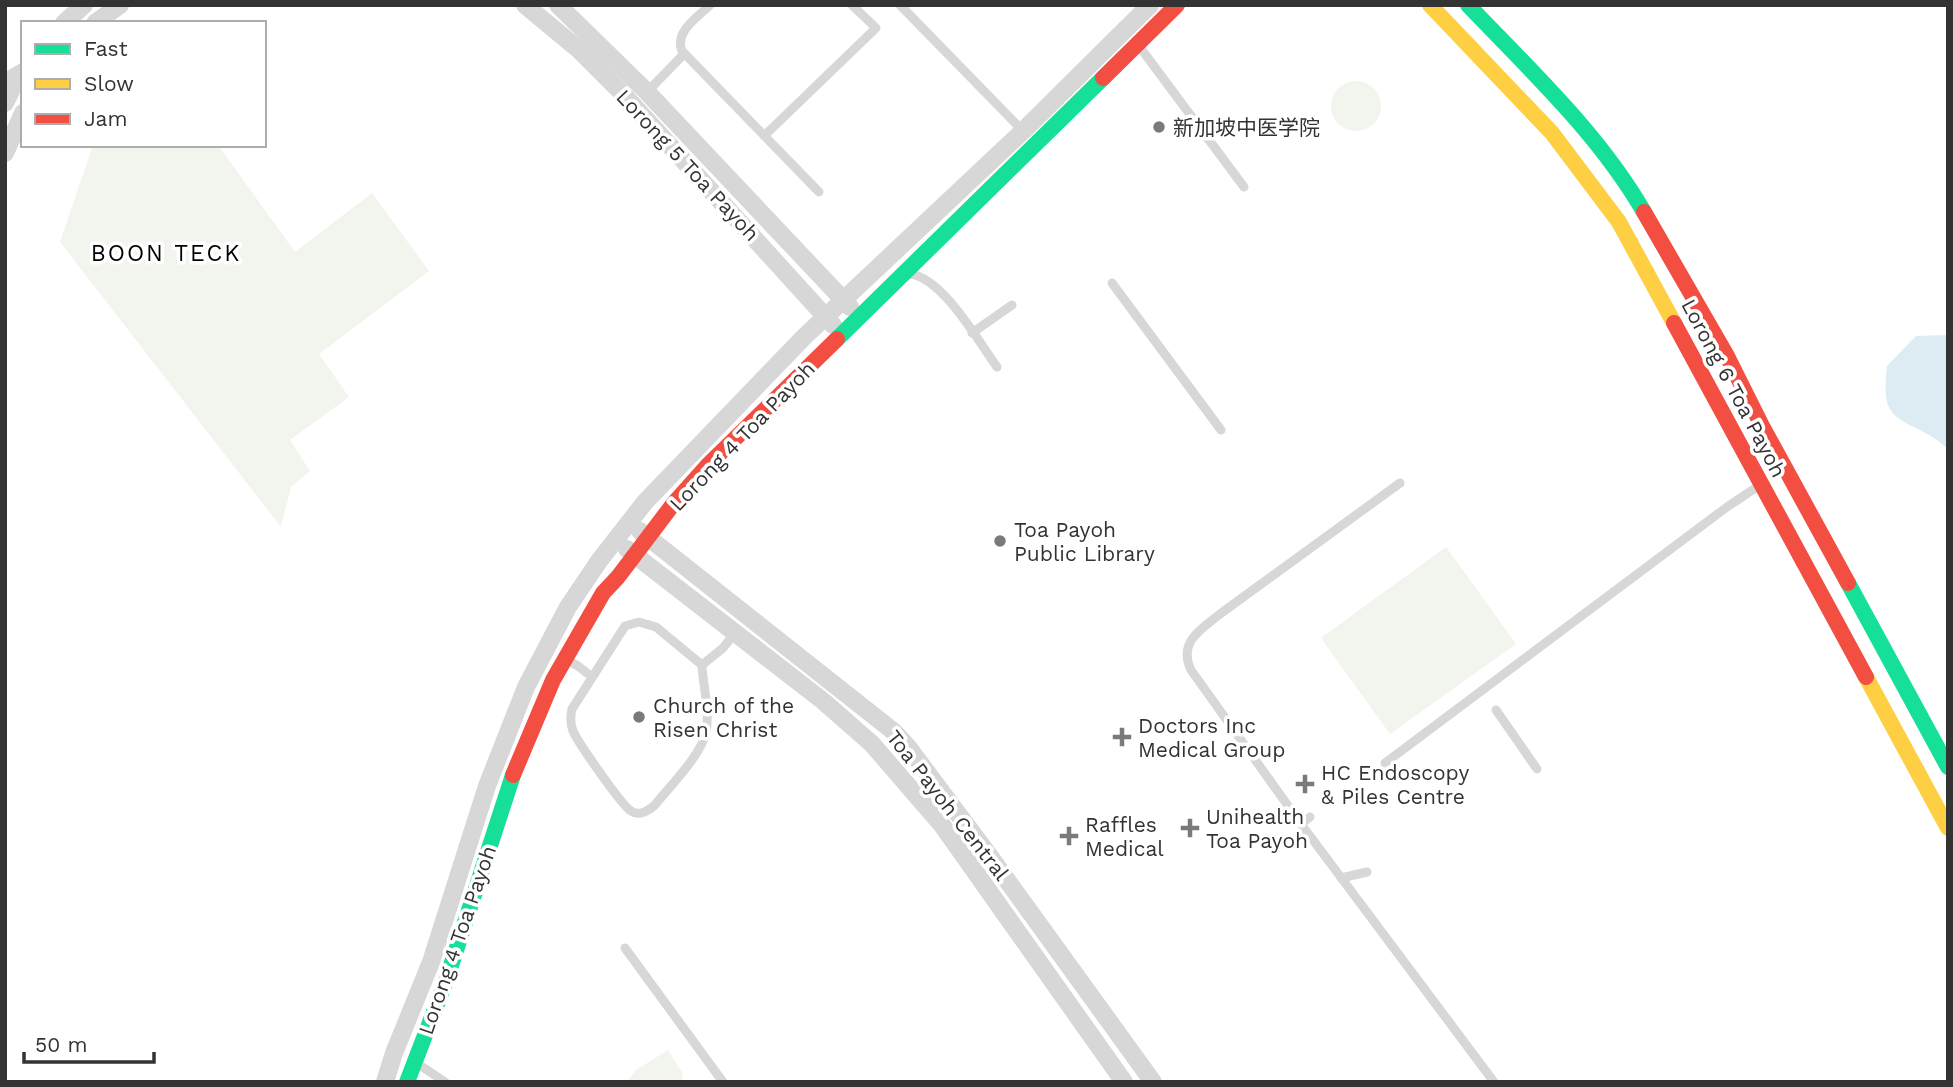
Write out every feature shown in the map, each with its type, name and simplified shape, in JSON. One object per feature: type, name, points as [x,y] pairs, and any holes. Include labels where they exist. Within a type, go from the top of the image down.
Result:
[{"type":"main road","name":"Lorong 4 Toa Payoh","points":[[407,1082],[447,978],[512,778],[564,659],[603,593],[707,466],[1177,5]]},
{"type":"main road","name":"Lorong 6 Toa Payoh","points":[[1430,5],[1552,133],[1602,196],[1632,243],[1948,828]]},
{"type":"main road","name":"Lorong 6 Toa Payoh","points":[[1468,5],[1576,117],[1624,178],[1727,356],[1762,426],[1948,767]]},
{"type":"street","points":[[66,21],[84,5]]},
{"type":"street","points":[[98,21],[120,5]]},
{"type":"street","name":"Lorong 5 Toa Payoh","points":[[525,5],[578,49],[623,94],[842,334]]},
{"type":"street","name":"Lorong 5 Toa Payoh","points":[[558,5],[647,92],[860,317]]},
{"type":"street","name":"Lorong 4 Toa Payoh","points":[[385,1082],[431,962],[486,786],[526,687],[568,607],[645,502],[725,417],[825,317],[1023,131],[1150,5]]},
{"type":"street","points":[[13,99],[13,78],[21,73]]},
{"type":"street","points":[[5,153],[21,117]]},
{"type":"street","name":"Toa Payoh Central","points":[[630,522],[893,731],[908,747],[1153,1082]]},
{"type":"street","name":"Toa Payoh Central","points":[[616,540],[843,718],[872,744],[942,825],[1124,1082]]},
{"type":"lane","points":[[710,5],[680,36],[679,44],[684,54],[819,192]]},
{"type":"lane","points":[[764,136],[876,28],[852,5]]},
{"type":"lane","points":[[900,5],[1023,131]]},
{"type":"lane","points":[[1138,45],[1244,187]]},
{"type":"lane","points":[[647,92],[684,54]]},
{"type":"lane","points":[[904,274],[923,278],[935,287],[997,367]]},
{"type":"lane","points":[[1112,283],[1221,430]]},
{"type":"lane","points":[[972,333],[1012,305]]},
{"type":"lane","points":[[1400,483],[1249,591],[1198,632],[1188,645],[1185,658],[1301,824],[1494,1082]]},
{"type":"lane","points":[[1385,763],[1727,507],[1762,484]]},
{"type":"lane","points":[[639,622],[656,626],[702,665],[706,722],[700,747],[655,805],[648,811],[631,811],[574,733],[570,720],[572,709],[625,626],[639,622]]},
{"type":"lane","points":[[702,665],[723,648],[734,634]]},
{"type":"lane","points":[[564,659],[592,677]]},
{"type":"lane","points":[[1496,709],[1537,769]]},
{"type":"lane","points":[[1301,824],[1310,817]]},
{"type":"lane","points":[[1342,878],[1367,872]]},
{"type":"lane","points":[[625,948],[723,1082]]},
{"type":"lane","points":[[394,1054],[414,1062],[445,1082]]},
{"type":"shaded area","points":[[1356,81],[1373,89],[1381,106],[1373,123],[1356,131],[1339,123],[1331,106],[1339,89]]},
{"type":"shaded area","points":[[92,147],[219,147],[295,252],[372,193],[429,271],[319,354],[349,397],[290,440],[310,471],[291,487],[281,527],[60,242]]},
{"type":"shaded area","points":[[1948,335],[1948,450],[1933,437],[1906,423],[1892,412],[1887,401],[1886,386],[1887,366],[1916,336]]},
{"type":"shaded area","points":[[1446,547],[1516,644],[1390,734],[1321,638]]},
{"type":"shaded area","points":[[668,1050],[683,1074],[681,1082],[627,1082],[636,1070]]},
{"type":"traffic: fast","points":[[1468,5],[1585,129],[1626,183],[1644,212]]},
{"type":"traffic: fast","points":[[837,339],[1103,78]]},
{"type":"traffic: fast","points":[[1848,583],[1948,767]]},
{"type":"traffic: fast","points":[[407,1082],[447,978],[513,775]]},
{"type":"traffic: slow","points":[[1430,5],[1552,133],[1619,222],[1674,323]]},
{"type":"traffic: slow","points":[[1866,677],[1948,828]]},
{"type":"traffic: jam","points":[[1103,78],[1177,5]]},
{"type":"traffic: jam","points":[[1644,212],[1727,356],[1848,583]]},
{"type":"traffic: jam","points":[[1674,323],[1866,677]]},
{"type":"traffic: jam","points":[[513,775],[553,680],[603,593],[707,466],[837,339]]},
{"type":"place","name":"新加坡中医学院","points":[[1159,127]]},
{"type":"place","name":"Toa Payoh Public Library","points":[[1000,541]]},
{"type":"place","name":"Church of the Risen Christ","points":[[639,717]]},
{"type":"place","name":"Doctors Inc Medical Group","points":[[1122,737]]},
{"type":"place","name":"HC Endoscopy & Piles Centre","points":[[1305,784]]},
{"type":"place","name":"Unihealth Toa Payoh","points":[[1190,828]]},
{"type":"place","name":"Raffles Medical","points":[[1069,836]]},
{"type":"district","name":"BOON TECK","points":[[166,253]]}]
